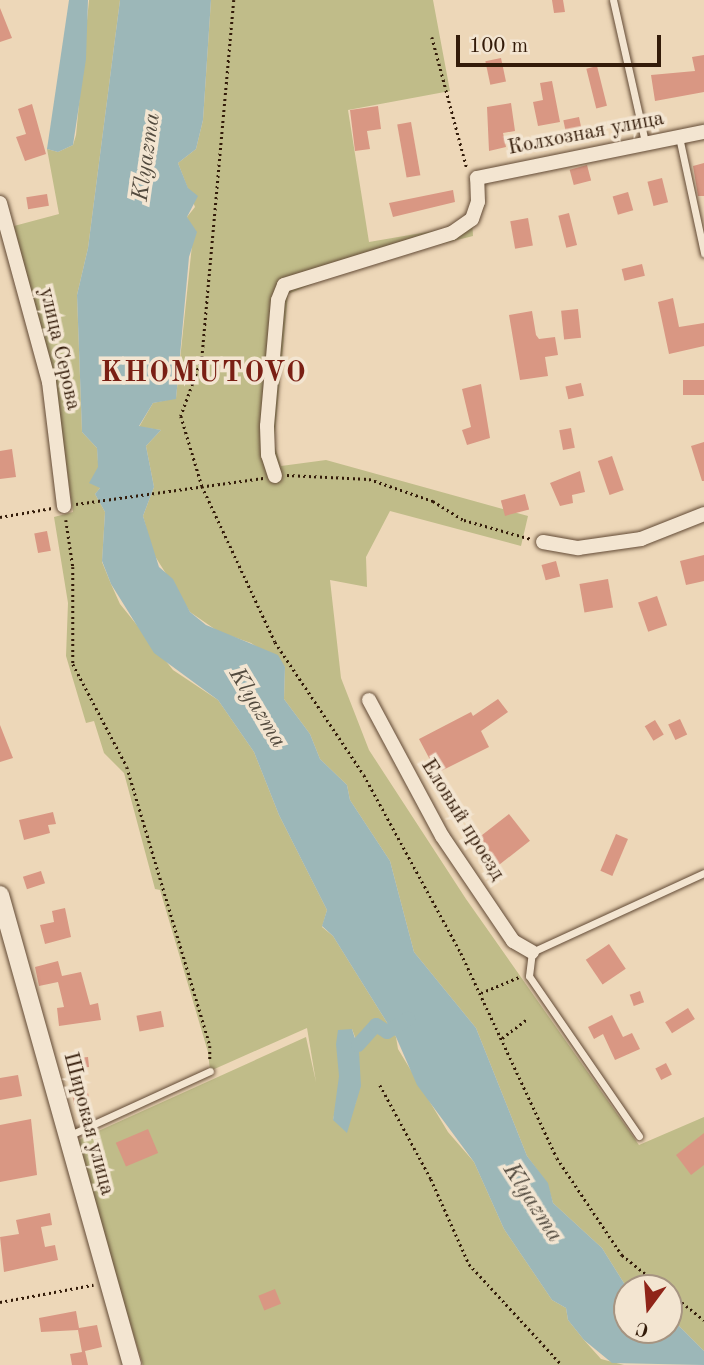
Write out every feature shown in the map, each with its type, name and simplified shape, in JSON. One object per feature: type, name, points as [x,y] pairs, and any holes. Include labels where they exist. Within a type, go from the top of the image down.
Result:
[{"type":"street","name":"Колхозная улица","points":[[477,178],[704,132]]},
{"type":"street","points":[[275,476],[268,455],[267,426],[278,300],[284,285],[452,233],[471,219],[478,202],[477,178]]},
{"type":"street","name":"улица Серова","points":[[0,203],[49,382],[64,506]]},
{"type":"street","points":[[543,542],[578,548],[641,538],[704,514]]},
{"type":"street","name":"Еловый проезд","points":[[369,701],[442,836],[513,941],[532,952]]},
{"type":"street","name":"Широкая улица","points":[[0,895],[106,1282],[132,1365]]},
{"type":"lane","points":[[613,0],[645,142]]},
{"type":"lane","points":[[679,137],[704,253]]},
{"type":"lane","points":[[639,1136],[530,972],[532,952],[704,873]]},
{"type":"lane","points":[[67,1136],[209,1071]]},
{"type":"path","points":[[234,0],[202,358],[181,416],[202,486],[275,642],[364,775],[481,993],[557,1158],[622,1255],[646,1274]]},
{"type":"path","points":[[432,37],[468,172],[477,178]]},
{"type":"path","points":[[91,502],[275,476],[369,479],[433,502],[464,520],[543,542]]},
{"type":"path","points":[[0,517],[64,506],[73,567],[74,664],[127,767],[210,1046],[209,1071]]},
{"type":"path","points":[[481,993],[530,972]]},
{"type":"path","points":[[502,1038],[527,1020]]},
{"type":"path","points":[[380,1085],[431,1179],[469,1264],[562,1365]]},
{"type":"path","points":[[0,1302],[106,1282]]},
{"type":"path","points":[[683,1304],[704,1320]]},
{"type":"shaded area","points":[[89,0],[120,0],[88,248],[77,295],[82,432],[97,448],[100,488],[95,494],[105,512],[102,562],[111,584],[120,604],[173,670],[218,700],[254,752],[279,815],[327,910],[322,927],[333,936],[396,1037],[398,1049],[448,1132],[474,1162],[504,1229],[552,1300],[566,1308],[568,1320],[584,1340],[601,1359],[624,1365],[143,1365],[74,1142],[306,1037],[316,1082],[307,1028],[210,1071],[208,1052],[160,890],[155,889],[124,773],[104,753],[94,721],[86,723],[66,656],[68,603],[54,517],[73,512],[54,378],[14,226],[59,214],[47,149],[58,152],[73,145]],"holes":[[[352,1029],[358,1045],[356,1103],[333,1120]]]},
{"type":"shaded area","points":[[211,0],[433,0],[450,91],[348,110],[369,242],[445,229],[472,219],[473,236],[358,265],[288,294],[274,443],[281,466],[326,460],[528,516],[521,546],[390,511],[366,557],[367,587],[330,580],[341,678],[369,750],[466,899],[639,1145],[704,1117],[704,1351],[683,1330],[683,1274],[618,1274],[602,1248],[553,1203],[547,1183],[527,1156],[476,1028],[414,952],[390,861],[350,800],[347,785],[320,759],[310,734],[284,699],[285,667],[251,643],[219,632],[190,612],[153,553],[143,516],[154,487],[146,446],[161,430],[139,427],[153,403],[176,398],[192,245],[187,217],[195,207],[178,163],[196,149],[203,120]]},
{"type":"water","points":[[69,0],[88,0],[86,59],[73,145],[58,152],[47,149]]},
{"type":"water","name":"Klyazma","points":[[120,0],[211,0],[203,120],[196,149],[178,163],[188,188],[198,196],[187,217],[197,232],[189,257],[176,399],[153,403],[139,426],[161,430],[146,446],[154,487],[143,516],[159,567],[173,579],[190,612],[206,625],[278,655],[285,667],[284,699],[310,734],[320,759],[347,785],[350,800],[390,861],[414,952],[476,1028],[527,1156],[548,1183],[553,1203],[602,1248],[618,1274],[613,1274],[613,1344],[683,1344],[683,1330],[704,1351],[704,1365],[612,1363],[584,1340],[568,1320],[566,1308],[552,1300],[504,1229],[474,1162],[417,1085],[396,1037],[333,936],[322,926],[327,910],[279,815],[254,752],[218,700],[154,653],[111,584],[102,561],[105,512],[95,494],[100,488],[89,483],[98,467],[97,448],[82,432],[77,295],[88,248]]},
{"type":"water","points":[[352,1029],[359,1051],[361,1086],[347,1133],[333,1120],[339,1076],[336,1044],[338,1030]]},
{"type":"building","points":[[552,0],[563,0],[565,12],[554,13]]},
{"type":"building","points":[[0,8],[12,38],[0,42]]},
{"type":"building","points":[[704,55],[704,92],[655,101],[651,75],[695,71],[692,57]]},
{"type":"building","points":[[501,58],[506,81],[490,85],[485,61]]},
{"type":"building","points":[[597,66],[607,106],[596,108],[586,69]]},
{"type":"building","points":[[552,81],[560,122],[538,126],[533,102],[543,100],[540,83]]},
{"type":"building","points":[[511,103],[515,131],[503,133],[506,147],[489,151],[487,107]]},
{"type":"building","points":[[32,104],[46,154],[25,161],[16,137],[26,134],[18,109]]},
{"type":"building","points":[[378,106],[381,129],[367,131],[370,149],[355,151],[350,110]]},
{"type":"building","points":[[579,117],[582,131],[566,134],[563,120]]},
{"type":"building","points":[[411,122],[420,175],[407,178],[397,124]]},
{"type":"building","points":[[704,163],[704,196],[698,196],[693,166]]},
{"type":"building","points":[[587,165],[591,180],[574,185],[570,170]]},
{"type":"building","points":[[662,178],[668,202],[653,206],[647,182]]},
{"type":"building","points":[[453,190],[455,202],[393,217],[389,203]]},
{"type":"building","points":[[628,192],[633,210],[618,215],[613,196]]},
{"type":"building","points":[[47,194],[49,206],[28,209],[26,197]]},
{"type":"building","points":[[569,213],[577,245],[566,248],[558,216]]},
{"type":"building","points":[[528,218],[533,246],[515,249],[510,221]]},
{"type":"building","points":[[642,264],[645,276],[625,281],[622,269]]},
{"type":"building","points":[[673,298],[679,327],[704,323],[704,346],[669,354],[658,302]]},
{"type":"building","points":[[578,309],[581,338],[564,340],[561,311]]},
{"type":"building","points":[[532,311],[536,335],[539,339],[555,337],[558,355],[545,357],[548,376],[520,380],[509,315]]},
{"type":"building","points":[[683,380],[704,380],[704,395],[683,395]]},
{"type":"building","points":[[581,383],[584,396],[568,399],[565,387]]},
{"type":"building","points":[[481,384],[490,438],[467,445],[462,430],[471,427],[462,389]]},
{"type":"building","points":[[571,428],[575,448],[563,450],[559,430]]},
{"type":"building","points":[[704,442],[704,481],[702,481],[691,446]]},
{"type":"building","points":[[12,449],[16,477],[0,479],[0,451]]},
{"type":"building","points":[[612,456],[624,490],[610,495],[598,461]]},
{"type":"building","points":[[580,471],[585,492],[572,495],[573,503],[560,506],[550,483]]},
{"type":"building","points":[[525,494],[529,509],[505,516],[501,500]]},
{"type":"building","points":[[47,531],[51,551],[38,553],[34,533]]},
{"type":"building","points":[[704,555],[704,581],[686,585],[680,561]]},
{"type":"building","points":[[556,561],[560,576],[546,580],[542,565]]},
{"type":"building","points":[[608,579],[613,608],[584,613],[579,584]]},
{"type":"building","points":[[657,596],[667,625],[648,632],[638,603]]},
{"type":"building","points":[[498,699],[508,712],[481,731],[489,747],[437,773],[419,739],[471,712],[473,716]]},
{"type":"building","points":[[680,719],[687,734],[675,740],[668,724]]},
{"type":"building","points":[[655,720],[664,735],[653,741],[645,726]]},
{"type":"building","points":[[0,725],[13,758],[0,762]]},
{"type":"building","points":[[53,812],[56,824],[48,825],[50,833],[24,840],[19,820]]},
{"type":"building","points":[[509,814],[530,841],[499,865],[478,838]]},
{"type":"building","points":[[616,834],[628,839],[612,876],[600,871]]},
{"type":"building","points":[[41,871],[45,883],[27,889],[23,877]]},
{"type":"building","points":[[65,908],[71,937],[45,944],[40,925],[54,922],[52,911]]},
{"type":"building","points":[[609,944],[626,969],[603,985],[586,960]]},
{"type":"building","points":[[58,961],[62,976],[81,972],[90,1005],[98,1003],[101,1020],[59,1026],[57,1008],[64,1007],[58,982],[39,986],[35,967]]},
{"type":"building","points":[[640,991],[644,1002],[634,1006],[630,995]]},
{"type":"building","points":[[688,1008],[695,1019],[672,1033],[665,1022]]},
{"type":"building","points":[[161,1011],[164,1027],[140,1031],[136,1016]]},
{"type":"building","points":[[612,1015],[623,1037],[632,1033],[640,1049],[615,1060],[603,1034],[594,1039],[588,1027]]},
{"type":"building","points":[[88,1057],[89,1067],[74,1069],[73,1059]]},
{"type":"building","points":[[666,1063],[672,1075],[661,1080],[655,1068]]},
{"type":"building","points":[[18,1075],[22,1096],[0,1100],[0,1078]]},
{"type":"building","points":[[87,1088],[90,1102],[74,1105],[71,1091]]},
{"type":"building","points":[[31,1119],[37,1175],[0,1182],[0,1125]]},
{"type":"building","points":[[148,1129],[158,1153],[126,1167],[116,1143]]},
{"type":"building","points":[[704,1133],[704,1165],[691,1175],[676,1155]]},
{"type":"building","points":[[50,1213],[52,1225],[41,1227],[45,1247],[55,1245],[58,1260],[4,1272],[0,1237],[19,1234],[16,1220]]},
{"type":"building","points":[[275,1289],[281,1304],[264,1311],[258,1296]]},
{"type":"building","points":[[76,1311],[79,1328],[97,1325],[102,1347],[85,1351],[88,1365],[72,1365],[70,1354],[82,1352],[78,1330],[41,1332],[39,1318]]},
{"type":"waterway","points":[[358,1045],[376,1025],[387,1032],[408,1019]]},
{"type":"district","name":"KHOMUTOVO","points":[[204,374]]}]
